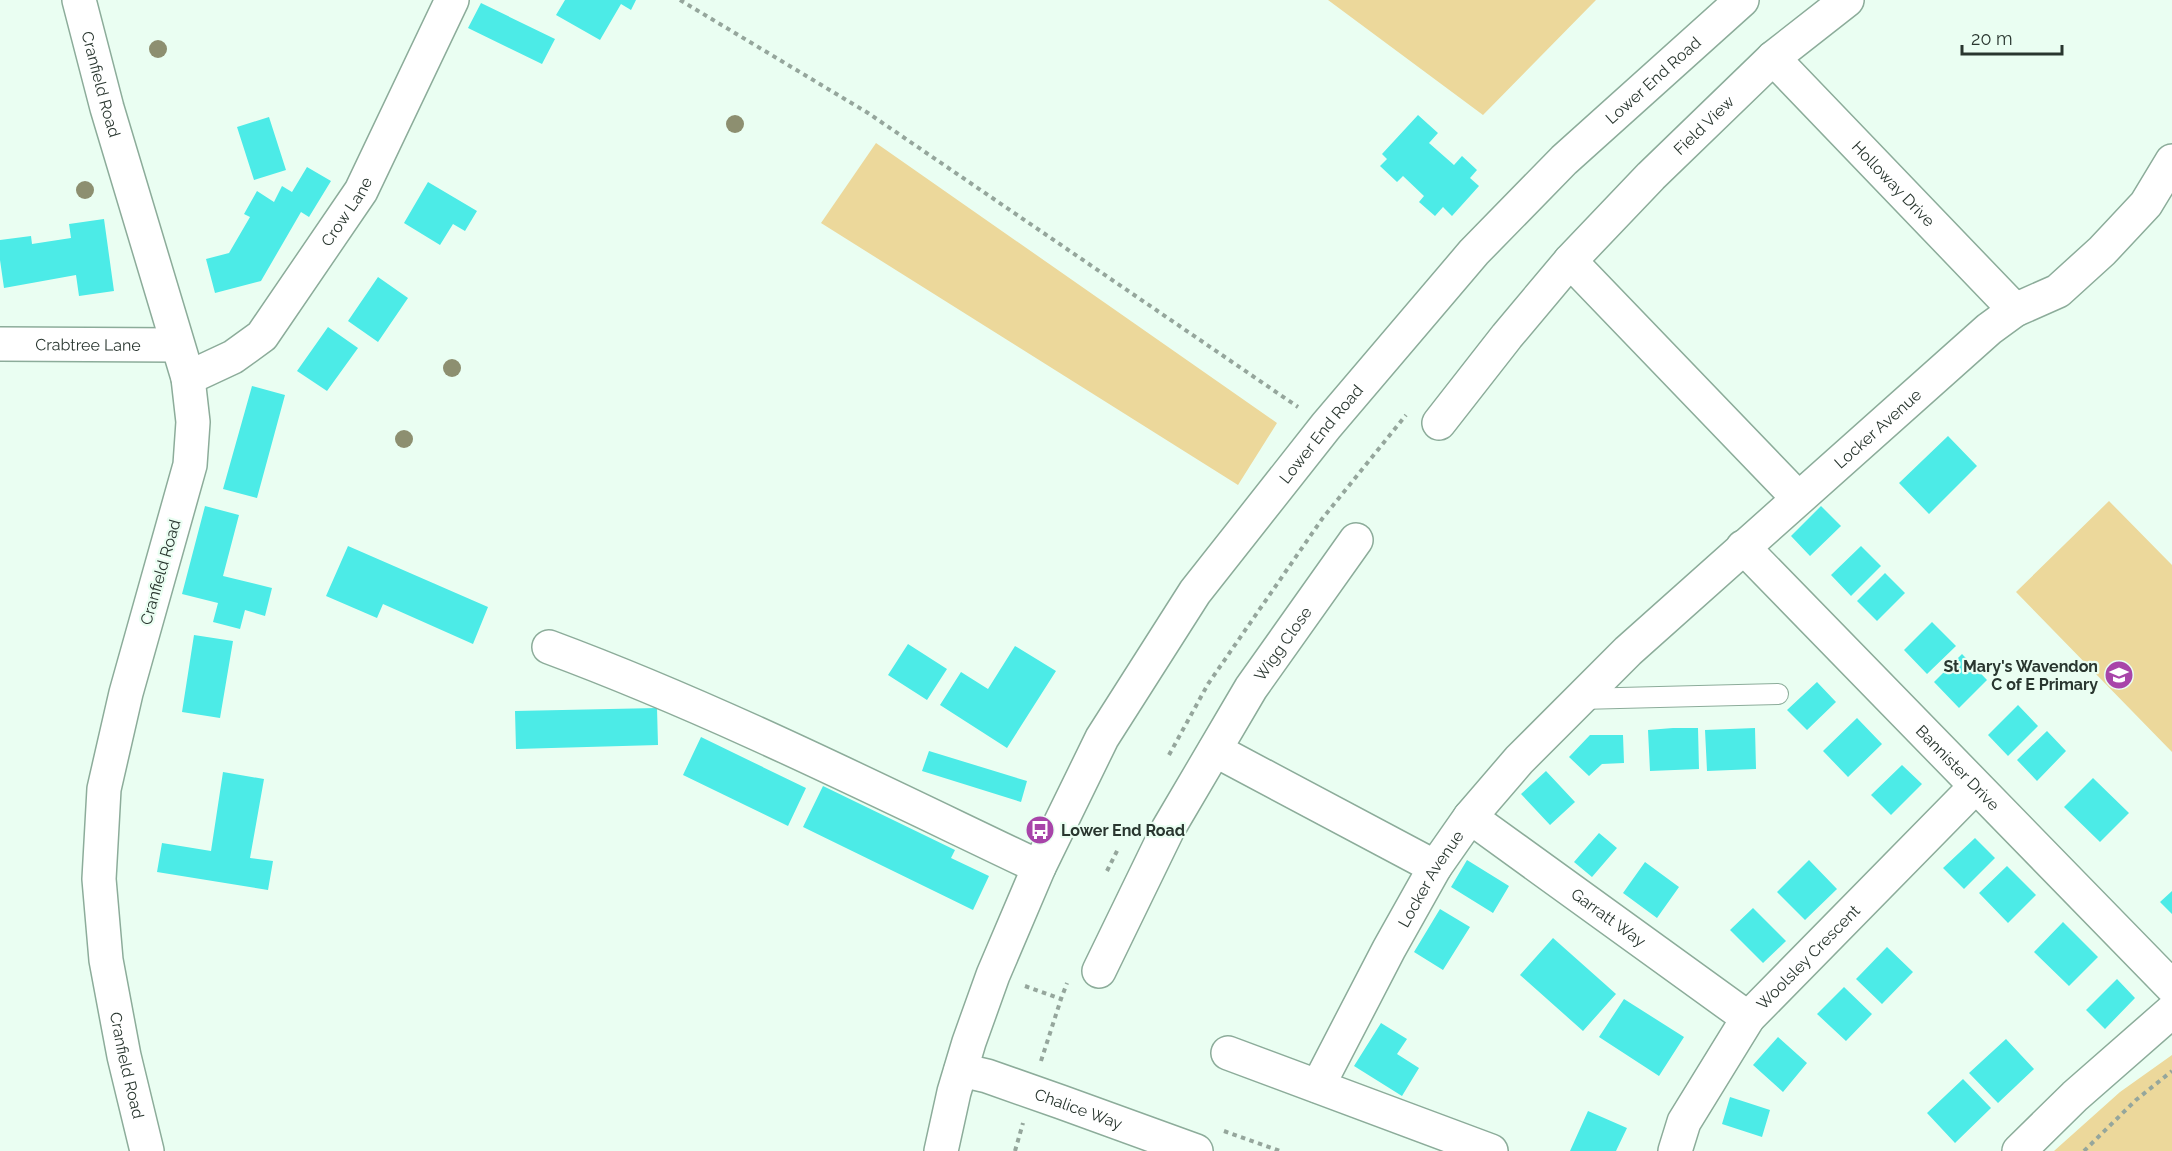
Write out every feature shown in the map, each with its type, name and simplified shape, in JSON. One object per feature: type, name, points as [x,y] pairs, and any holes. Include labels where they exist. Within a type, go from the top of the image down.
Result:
[{"type":"street","name":"Cranfield Road","points":[[79,0],[107,108],[188,378],[193,422],[190,465],[126,693],[104,789],[99,879],[106,960],[124,1056],[147,1151]]},
{"type":"street","name":"Crow Lane","points":[[188,378],[233,357],[262,336],[361,191],[452,0]]},
{"type":"street","name":"Lower End Road","points":[[941,1151],[969,1042],[993,975],[1038,867],[1102,738],[1195,592],[1326,426],[1474,252],[1564,160],[1742,0]]},
{"type":"street","name":"Field View","points":[[1425,416],[1507,336],[1570,261],[1651,176],[1773,58],[1847,0]]},
{"type":"street","name":"Holloway Drive","points":[[1773,58],[2015,310]]},
{"type":"street","name":"Locker Avenue","points":[[1318,1086],[1389,949],[1435,867],[1470,817],[1519,760],[1628,651],[1989,329],[2015,310],[2058,291],[2102,251],[2145,204],[2172,161]]},
{"type":"street","points":[[1570,261],[1798,498]]},
{"type":"street","name":"Crabtree Lane","points":[[0,344],[177,345]]},
{"type":"street","name":"Wigg Close","points":[[1084,975],[1251,688],[1356,540]]},
{"type":"street","name":"Bannister Drive","points":[[1743,547],[2172,987]]},
{"type":"street","points":[[549,647],[629,677],[855,779],[1038,867]]},
{"type":"street","points":[[1215,750],[1435,867]]},
{"type":"street","name":"Woolsley Crescent","points":[[1675,1151],[1684,1122],[1748,1017],[1976,787]]},
{"type":"street","name":"Garratt Way","points":[[1470,817],[1748,1017]]},
{"type":"street","points":[[2019,1151],[2074,1096],[2172,1011]]},
{"type":"street","points":[[1228,1053],[1491,1151]]},
{"type":"street","name":"Chalice Way","points":[[961,1070],[987,1076],[1196,1151]]},
{"type":"lane","points":[[1580,699],[1778,694]]},
{"type":"path","points":[[680,0],[868,113],[1326,426]]},
{"type":"path","points":[[1166,760],[1208,684],[1322,519],[1425,416]]},
{"type":"path","points":[[1106,874],[1121,843]]},
{"type":"path","points":[[993,975],[1061,999]]},
{"type":"path","points":[[1039,1066],[1061,999],[1084,975]]},
{"type":"path","points":[[2084,1151],[2136,1100],[2172,1071]]},
{"type":"shaded area","points":[[1328,0],[1596,0],[1483,115]]},
{"type":"shaded area","points":[[876,143],[1277,423],[1238,485],[821,223]]},
{"type":"shaded area","points":[[2109,501],[2172,565],[2172,752],[2016,592]]},
{"type":"shaded area","points":[[2172,1055],[2172,1151],[2054,1151],[2120,1092]]},
{"type":"building","points":[[565,0],[636,0],[631,10],[621,4],[600,40],[556,15]]},
{"type":"building","points":[[481,3],[555,39],[542,64],[468,28]]},
{"type":"building","points":[[1418,115],[1438,133],[1429,143],[1454,165],[1462,156],[1477,170],[1470,178],[1479,186],[1452,216],[1443,207],[1435,216],[1419,202],[1424,196],[1403,176],[1397,182],[1380,166],[1387,159],[1382,154]]},
{"type":"building","points":[[269,117],[286,170],[254,180],[237,127]]},
{"type":"building","points":[[307,167],[331,181],[309,217],[301,212],[261,281],[215,293],[206,259],[229,253],[250,217],[244,214],[257,191],[274,202],[282,186],[292,192]]},
{"type":"building","points":[[428,182],[477,211],[465,231],[453,224],[440,245],[404,223]]},
{"type":"building","points":[[104,219],[114,291],[79,296],[76,275],[4,288],[0,240],[31,236],[32,244],[71,238],[69,224]]},
{"type":"building","points":[[378,277],[408,298],[378,342],[348,321]]},
{"type":"building","points":[[328,327],[358,348],[327,391],[297,371]]},
{"type":"building","points":[[252,386],[285,395],[257,498],[223,489]]},
{"type":"building","points":[[1948,436],[1977,466],[1929,514],[1899,483]]},
{"type":"building","points":[[205,506],[239,515],[223,576],[272,588],[265,616],[245,610],[240,629],[213,622],[218,603],[182,594]]},
{"type":"building","points":[[1821,506],[1841,526],[1810,556],[1791,536]]},
{"type":"building","points":[[348,546],[488,607],[473,644],[383,604],[377,618],[326,596]]},
{"type":"building","points":[[1861,546],[1881,566],[1851,596],[1831,575]]},
{"type":"building","points":[[1885,573],[1905,593],[1877,621],[1857,601]]},
{"type":"building","points":[[1932,622],[1956,646],[1927,674],[1904,650]]},
{"type":"building","points":[[194,635],[233,641],[220,718],[182,712]]},
{"type":"building","points":[[908,644],[947,669],[927,700],[888,675]]},
{"type":"building","points":[[1015,646],[1056,671],[1007,748],[940,705],[961,672],[988,689]]},
{"type":"building","points":[[1962,654],[1987,680],[1959,708],[1934,682]]},
{"type":"building","points":[[1817,682],[1836,702],[1807,730],[1787,710]]},
{"type":"building","points":[[2018,705],[2038,726],[2008,756],[1988,735]]},
{"type":"building","points":[[657,708],[658,745],[516,749],[515,711]]},
{"type":"building","points":[[1857,718],[1882,744],[1848,777],[1823,751]]},
{"type":"building","points":[[1698,728],[1699,769],[1650,771],[1648,730]]},
{"type":"building","points":[[1755,728],[1756,769],[1707,771],[1705,730]]},
{"type":"building","points":[[2047,731],[2066,751],[2037,781],[2017,760]]},
{"type":"building","points":[[1590,735],[1623,735],[1624,763],[1602,764],[1589,776],[1569,757]]},
{"type":"building","points":[[701,737],[806,788],[788,826],[683,775]]},
{"type":"building","points":[[929,751],[1027,781],[1021,802],[922,771]]},
{"type":"building","points":[[1902,765],[1922,784],[1891,815],[1871,795]]},
{"type":"building","points":[[1546,771],[1575,802],[1550,825],[1521,794]]},
{"type":"building","points":[[223,772],[264,779],[250,858],[273,861],[268,890],[157,872],[162,843],[211,851]]},
{"type":"building","points":[[2093,778],[2129,813],[2100,842],[2064,807]]},
{"type":"building","points":[[823,786],[955,850],[951,858],[989,876],[973,910],[803,827]]},
{"type":"building","points":[[1599,833],[1617,848],[1592,877],[1574,862]]},
{"type":"building","points":[[1975,838],[1995,858],[1964,889],[1943,868]]},
{"type":"building","points":[[1467,860],[1509,886],[1493,913],[1451,887]]},
{"type":"building","points":[[1809,860],[1837,889],[1805,920],[1777,892]]},
{"type":"building","points":[[1645,862],[1679,887],[1657,918],[1623,893]]},
{"type":"building","points":[[2007,866],[2036,895],[2008,923],[1979,893]]},
{"type":"building","points":[[2172,891],[2172,914],[2160,902]]},
{"type":"building","points":[[1753,908],[1786,941],[1763,963],[1730,930]]},
{"type":"building","points":[[1440,909],[1470,927],[1443,970],[1414,952]]},
{"type":"building","points":[[2063,922],[2098,957],[2069,986],[2034,952]]},
{"type":"building","points":[[1553,938],[1616,994],[1583,1031],[1520,975]]},
{"type":"building","points":[[1887,947],[1913,972],[1882,1004],[1856,979]]},
{"type":"building","points":[[2117,979],[2135,998],[2105,1029],[2086,1010]]},
{"type":"building","points":[[1844,987],[1872,1014],[1846,1041],[1817,1014]]},
{"type":"building","points":[[1624,999],[1684,1037],[1659,1076],[1599,1037]]},
{"type":"building","points":[[1381,1023],[1407,1039],[1397,1054],[1419,1068],[1402,1096],[1354,1066]]},
{"type":"building","points":[[1778,1037],[1807,1063],[1783,1092],[1753,1065]]},
{"type":"building","points":[[2006,1039],[2034,1069],[1998,1103],[1969,1073]]},
{"type":"building","points":[[1963,1079],[1991,1108],[1955,1143],[1927,1113]]},
{"type":"building","points":[[1730,1097],[1770,1110],[1762,1137],[1722,1124]]},
{"type":"building","points":[[1588,1111],[1627,1128],[1616,1151],[1570,1151]]},
{"type":"place","name":"St Mary's Wavendon C of E Primary","points":[[2119,675]]},
{"type":"place","name":"Lower End Road","points":[[1040,830]]}]
